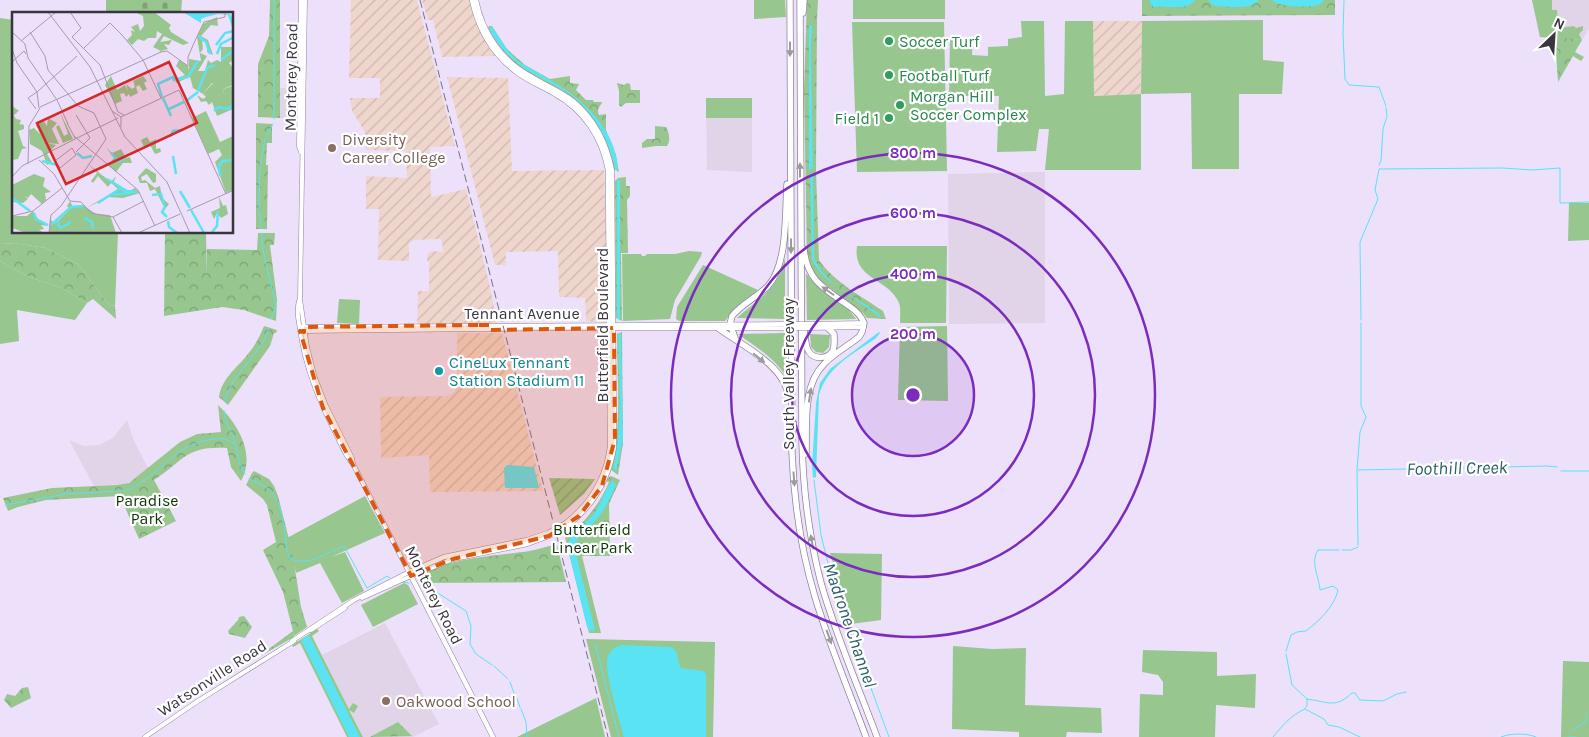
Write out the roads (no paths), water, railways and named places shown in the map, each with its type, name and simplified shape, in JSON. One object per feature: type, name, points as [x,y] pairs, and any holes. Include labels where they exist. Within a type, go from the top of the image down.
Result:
[{"type":"highway","name":"South Valley Freeway","points":[[790,0],[792,453],[798,519],[810,578],[823,622],[866,737]]},
{"type":"highway","name":"South Valley Freeway","points":[[800,0],[800,201],[804,479],[811,538],[824,594],[877,737]]},
{"type":"highway","points":[[800,35],[804,0]]},
{"type":"highway","points":[[735,338],[730,326],[736,312],[768,285],[779,268],[782,254],[790,161]]},
{"type":"highway","points":[[800,201],[805,260],[810,274],[819,285],[857,312],[864,325],[859,337],[827,361],[813,380],[808,401],[804,479]]},
{"type":"highway","points":[[801,301],[807,348],[815,357],[827,356],[833,350],[834,334],[828,328]]},
{"type":"highway","points":[[718,328],[735,338],[774,369],[785,383],[788,394],[792,453]]},
{"type":"main road","name":"Monterey Road","points":[[301,154],[299,146],[300,20],[303,0]]},
{"type":"main road","name":"Monterey Road","points":[[303,0],[300,298],[302,303],[302,329],[311,364],[317,384],[352,458],[353,464],[493,737]]},
{"type":"main road","name":"Butterfield Boulevard","points":[[410,574],[444,557],[549,535],[566,524],[592,496],[602,478],[608,460],[611,439],[612,327],[609,178],[606,160],[601,144],[588,122],[570,103],[522,76],[499,56],[482,30],[474,0]]},
{"type":"main road","points":[[300,20],[304,24]]},
{"type":"main road","name":"Tennant Avenue","points":[[302,329],[484,330],[504,325],[513,328]]},
{"type":"main road","name":"Tennant Avenue","points":[[808,326],[828,328],[864,325]]},
{"type":"main road","name":"Tennant Avenue","points":[[302,329],[864,325]]},
{"type":"main road","name":"Tennant Avenue","points":[[612,327],[718,328],[730,326]]},
{"type":"main road","name":"Watsonville Road","points":[[145,737],[306,632],[352,604],[410,574]]},
{"type":"water","points":[[1150,0],[1195,0],[1182,7],[1154,7],[1150,4]]},
{"type":"water","points":[[1208,0],[1259,0],[1250,6],[1238,7],[1214,6]]},
{"type":"water","points":[[1271,0],[1324,0],[1318,5],[1301,7],[1280,4]]},
{"type":"water","points":[[811,25],[813,168],[810,170],[809,26]]},
{"type":"water","points":[[491,26],[516,59],[576,97],[596,118],[605,129],[611,141],[618,169],[616,170],[615,168],[609,147],[600,128],[588,111],[565,91],[522,67],[504,51],[494,38],[489,29]]},
{"type":"water","points":[[810,173],[813,174],[814,257],[818,266],[832,282],[875,311],[880,317],[824,277],[814,264],[812,258]]},
{"type":"water","points":[[617,179],[620,180],[620,320],[617,318]]},
{"type":"water","points":[[879,332],[876,338],[834,369],[823,385],[819,395],[816,477],[813,478],[812,465],[816,403],[820,383],[830,369]]},
{"type":"water","points":[[621,333],[623,439],[616,471],[613,469],[619,419],[618,335]]},
{"type":"water","points":[[507,465],[534,467],[539,488],[505,488],[504,468]]},
{"type":"water","points":[[612,481],[616,484],[606,507],[578,538],[574,546],[595,630],[590,631],[587,627],[567,546],[574,534],[595,512]]},
{"type":"water","points":[[309,635],[360,737],[349,737],[301,640]]},
{"type":"water","points":[[621,645],[671,647],[676,651],[681,668],[703,671],[706,674],[706,737],[624,737],[607,667],[610,653]]},
{"type":"waterway","points":[[274,0],[274,119]]},
{"type":"waterway","points":[[1344,0],[1345,79],[1349,85],[1379,87],[1386,106]]},
{"type":"waterway","points":[[1379,165],[1381,161],[1383,129],[1387,116],[1386,108]]},
{"type":"waterway","points":[[260,165],[265,140],[273,124]]},
{"type":"waterway","points":[[260,167],[259,202],[261,228]]},
{"type":"waterway","points":[[1361,320],[1360,242],[1378,199],[1375,190],[1379,169],[1503,168],[1532,170],[1560,168],[1560,203],[1589,202]]},
{"type":"waterway","points":[[262,233],[262,246],[276,306],[271,319]]},
{"type":"waterway","points":[[1358,545],[1357,470],[1360,432],[1366,417],[1361,406],[1361,323]]},
{"type":"waterway","points":[[225,402],[232,384],[259,348],[269,328]]},
{"type":"waterway","points":[[224,411],[245,474]]},
{"type":"waterway","points":[[118,491],[134,487],[180,451],[190,446],[217,439],[228,440],[235,445]]},
{"type":"waterway","name":"Foothill Creek","points":[[1358,470],[1557,467]]},
{"type":"waterway","name":"Foothill Creek","points":[[1561,471],[1589,471]]},
{"type":"waterway","points":[[249,479],[267,488],[277,501],[283,519],[288,554],[291,559],[298,561],[312,560],[344,546],[367,588],[387,576],[390,578]]},
{"type":"waterway","name":"Madrone Channel","points":[[814,480],[821,535],[834,588],[889,737]]},
{"type":"waterway","points":[[5,505],[66,494],[117,491]]},
{"type":"waterway","points":[[1342,550],[1351,550],[1358,547]]},
{"type":"waterway","points":[[1306,631],[1321,618],[1334,602],[1338,590],[1333,586],[1320,590],[1315,565],[1318,550],[1339,550]]},
{"type":"waterway","points":[[402,582],[409,583]]},
{"type":"waterway","points":[[422,583],[466,611],[471,626],[470,644],[476,654],[492,665]]},
{"type":"waterway","points":[[1286,651],[1291,635],[1305,631]]},
{"type":"waterway","points":[[595,643],[619,737]]},
{"type":"waterway","points":[[1286,654],[1292,685],[1307,699],[1307,706],[1305,708]]},
{"type":"waterway","points":[[494,666],[508,679]]},
{"type":"waterway","points":[[510,682],[514,693]]},
{"type":"waterway","points":[[1314,700],[1334,703],[1355,693],[1360,700],[1383,701],[1406,692]]},
{"type":"waterway","points":[[515,694],[520,707]]},
{"type":"waterway","points":[[1307,699],[1313,700]]},
{"type":"waterway","points":[[521,709],[526,722],[527,737]]},
{"type":"waterway","points":[[1273,737],[1283,725],[1305,709],[1324,719],[1328,725],[1339,727],[1360,737]]},
{"type":"waterway","points":[[1571,731],[1585,722],[1587,714]]},
{"type":"waterway","points":[[1501,737],[1518,734],[1536,737]]},
{"type":"waterway","points":[[1568,737],[1576,737]]},
{"type":"railway","points":[[420,0],[608,737]]},
{"type":"place","name":"Soccer Turf","points":[[889,41]]},
{"type":"place","name":"Football Turf","points":[[889,75]]},
{"type":"place","name":"Morgan Hill Soccer Complex","points":[[900,105]]},
{"type":"place","name":"Field 1","points":[[889,118]]},
{"type":"place","name":"Diversity Career College","points":[[332,148]]},
{"type":"place","name":"CineLux Tennant Station Stadium 11","points":[[439,371]]},
{"type":"place","name":"Oakwood School","points":[[386,701]]},
{"type":"park label","name":"Paradise Park","points":[[147,509]]},
{"type":"park label","name":"Butterfield Linear Park","points":[[592,538]]}]
